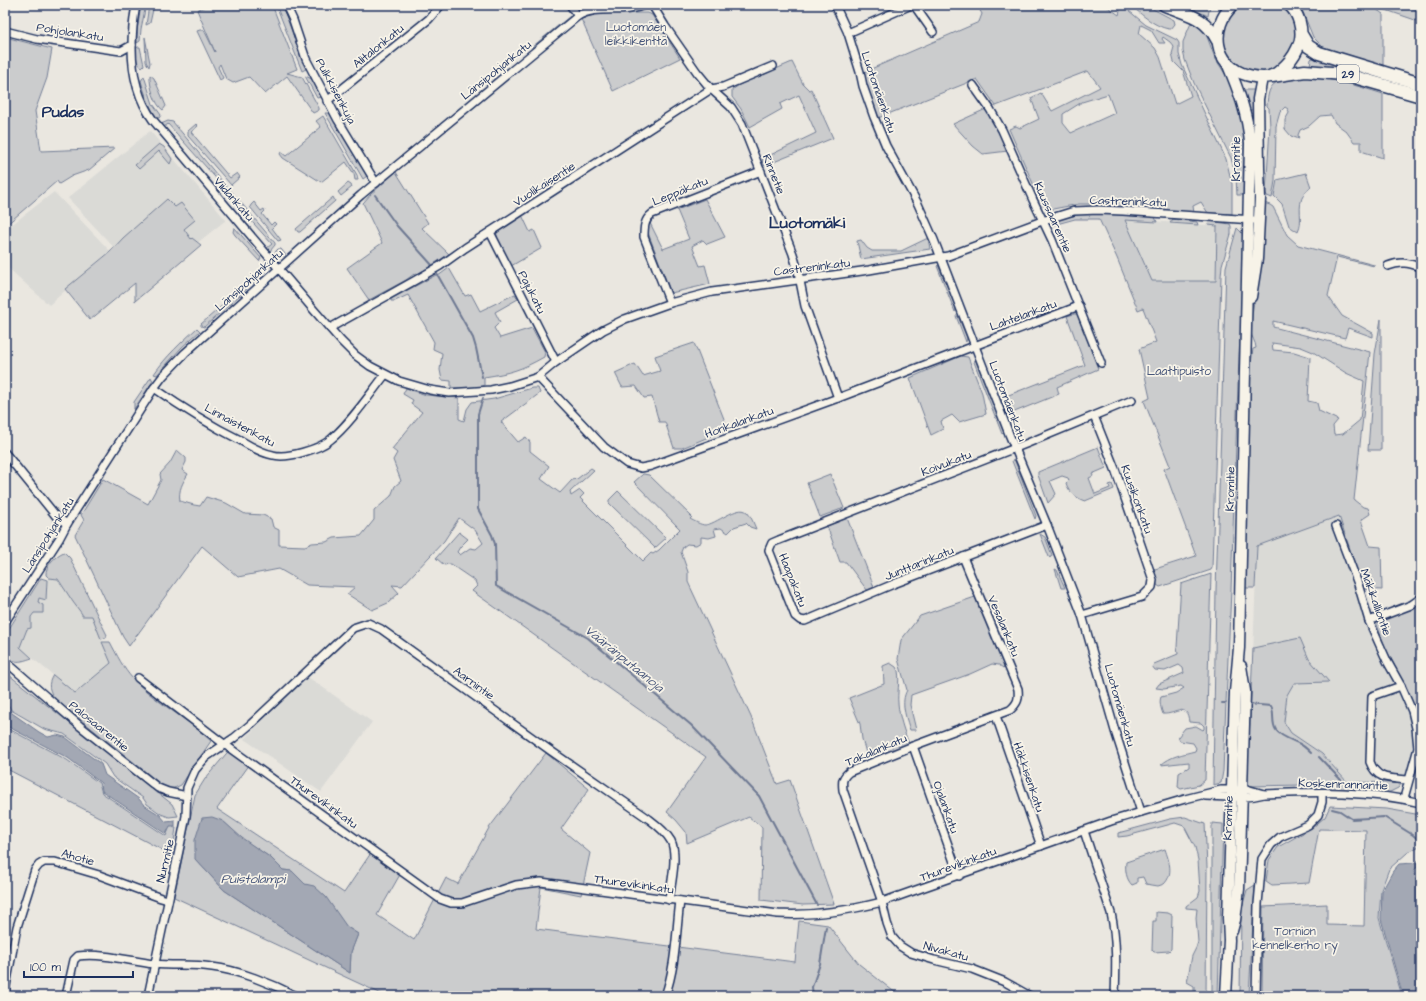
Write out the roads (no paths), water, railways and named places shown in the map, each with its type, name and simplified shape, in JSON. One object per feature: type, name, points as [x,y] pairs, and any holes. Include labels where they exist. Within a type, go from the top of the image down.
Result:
[{"type":"highway","points":[[1164,5],[1204,22],[1213,32],[1227,63]]},
{"type":"highway","points":[[1217,40],[1218,27],[1222,18],[1227,10],[1233,5]]},
{"type":"highway","name":"29","points":[[1291,6],[1300,25],[1302,36],[1308,46],[1319,53],[1421,84]]},
{"type":"highway","points":[[1267,77],[1283,68],[1296,54],[1302,36]]},
{"type":"highway","name":"29","points":[[1227,63],[1244,74],[1267,77],[1287,73],[1305,72],[1344,74],[1421,96]]},
{"type":"main road","name":"Kromitie","points":[[1226,996],[1237,794],[1235,692],[1239,648],[1249,127],[1239,91],[1227,63]]},
{"type":"main road","name":"Kromitie","points":[[1246,330],[1257,259],[1260,200],[1258,99],[1267,77]]},
{"type":"street","name":"Viidankatu","points":[[136,5],[132,32],[132,62],[135,82],[145,109],[160,130],[330,328],[355,354],[385,374]]},
{"type":"street","name":"Pulkkisenkuja","points":[[286,5],[293,20],[306,59],[327,101],[376,183]]},
{"type":"street","name":"Alitalonkatu","points":[[327,101],[429,19],[441,5]]},
{"type":"street","points":[[570,5],[578,16],[594,10],[636,9],[644,5]]},
{"type":"street","name":"Rinnetie","points":[[652,5],[680,49],[711,89],[731,107],[742,124],[793,254],[806,306],[838,398]]},
{"type":"street","name":"Luotomäenkatu","points":[[835,5],[848,33],[863,86],[877,125],[889,152],[925,219],[1014,448],[1047,525],[1082,615],[1115,731],[1141,812]]},
{"type":"street","points":[[848,33],[910,5]]},
{"type":"street","points":[[914,5],[933,32]]},
{"type":"street","name":"Länsipohjankatu","points":[[5,622],[163,376],[185,353],[361,195],[578,16]]},
{"type":"street","name":"Pohjolankatu","points":[[5,31],[37,39],[122,51],[132,45]]},
{"type":"street","name":"Vuolikaisentie","points":[[330,328],[440,266],[711,89],[723,87],[774,66]]},
{"type":"street","name":"Kuussaarentie","points":[[974,85],[1002,130],[1042,221],[1052,240],[1101,363]]},
{"type":"street","name":"Leppäkatu","points":[[670,303],[644,237],[644,228],[647,218],[655,212],[761,170]]},
{"type":"street","name":"Castreninkatu","points":[[385,374],[399,381],[430,390],[461,393],[491,390],[510,386],[538,377],[595,334],[614,324],[670,303],[712,292],[869,270],[941,258],[975,247],[1042,221],[1074,211],[1099,210],[1259,220]]},
{"type":"street","name":"Pajukatu","points":[[490,232],[556,362]]},
{"type":"street","points":[[1388,266],[1403,262],[1421,267]]},
{"type":"street","name":"Lahtelankatu","points":[[975,345],[1079,306]]},
{"type":"street","name":"Honkalankatu","points":[[538,377],[604,447],[627,464],[640,468],[651,466],[838,398],[975,345]]},
{"type":"street","name":"Linnaistenkatu","points":[[154,388],[233,437],[273,456],[282,456],[299,454],[330,440],[346,423],[385,374]]},
{"type":"street","name":"Koivukatu","points":[[770,546],[772,543],[1132,400]]},
{"type":"street","name":"Kuusikonkatu","points":[[1082,615],[1142,597],[1153,585],[1149,567],[1094,416]]},
{"type":"street","points":[[5,453],[56,516],[67,524]]},
{"type":"street","name":"Junttarinkatu","points":[[800,620],[805,621],[963,557],[1047,525]]},
{"type":"street","name":"Mäkikalliontie","points":[[1336,526],[1358,584],[1369,621],[1412,711],[1418,738],[1418,748],[1404,798]]},
{"type":"street","name":"Haapakatu","points":[[770,546],[769,550],[795,616],[800,620]]},
{"type":"street","name":"Vesalankatu","points":[[963,557],[1018,689],[1019,697],[1017,704]]},
{"type":"street","points":[[1369,621],[1411,604],[1421,598]]},
{"type":"street","name":"Aarnintie","points":[[224,744],[251,724],[353,628],[368,623],[381,629],[663,830],[672,842],[674,855],[669,900]]},
{"type":"street","name":"Palosaarentie","points":[[5,661],[80,726],[158,788],[186,796]]},
{"type":"street","name":"Thurevikinkatu","points":[[138,678],[224,744],[440,899],[451,903],[462,903],[516,884],[541,882],[778,914],[802,915],[855,909],[882,902],[959,876],[1141,812],[1221,790],[1237,794]]},
{"type":"street","points":[[1401,686],[1372,696],[1370,762],[1372,768],[1384,778],[1408,780]]},
{"type":"street","name":"Takalankatu","points":[[882,902],[843,790],[843,777],[849,772],[913,746],[996,716],[1010,710],[1017,704]]},
{"type":"street","name":"Häkkisenkatu","points":[[996,716],[1041,846]]},
{"type":"street","name":"Nurmitie","points":[[148,996],[184,822],[187,788],[195,770],[206,757],[224,744]]},
{"type":"street","name":"Ojalankatu","points":[[913,746],[959,876]]},
{"type":"street","name":"Koskenrannantie","points":[[1237,794],[1250,790],[1264,794],[1322,793],[1380,795],[1404,798],[1421,803]]},
{"type":"street","points":[[1256,996],[1258,904],[1262,859],[1271,845],[1280,837],[1308,825],[1318,815],[1322,802],[1322,793]]},
{"type":"street","points":[[1084,831],[1111,913],[1114,927],[1116,964],[1115,996]]},
{"type":"street","name":"Ahotie","points":[[5,991],[17,927],[34,870],[44,862],[55,862],[99,875],[168,900]]},
{"type":"street","points":[[665,996],[673,962],[680,901]]},
{"type":"street","name":"Nivakatu","points":[[882,902],[892,937],[900,946],[911,953],[979,972],[1005,982],[1030,996]]},
{"type":"street","points":[[66,996],[74,960],[78,956],[91,954],[155,964],[228,969],[244,974],[296,996]]},
{"type":"water","points":[[5,703],[9,711],[39,732],[48,737],[57,735],[65,737],[101,764],[105,775],[139,799],[144,805],[160,815],[166,822],[175,821],[175,826],[170,826],[166,834],[102,791],[101,783],[68,758],[5,725]]},
{"type":"water","name":"Puistolampi","points":[[212,817],[223,821],[242,838],[271,858],[283,870],[292,871],[305,884],[314,886],[326,897],[347,927],[358,934],[351,952],[350,973],[224,890],[195,859],[195,840],[202,818]]},
{"type":"water","points":[[1421,859],[1421,864],[1414,870],[1416,879],[1421,884],[1421,996],[1403,996],[1381,919],[1382,891],[1393,871],[1399,864],[1414,863]]},
{"type":"waterway","name":"Vääränputaanoja","points":[[375,195],[397,226],[432,265],[473,338],[482,377]]},
{"type":"waterway","name":"Vääränputaanoja","points":[[483,398],[478,414],[478,509],[492,535],[495,544],[496,586],[588,638],[691,725],[759,796],[817,905]]},
{"type":"waterway","points":[[1248,704],[1271,706],[1274,724],[1278,732],[1286,738],[1302,745],[1311,753]]},
{"type":"waterway","points":[[1319,757],[1341,780]]},
{"type":"waterway","points":[[1332,809],[1340,811],[1352,819],[1384,817],[1413,835],[1421,842]]},
{"type":"waterway","name":"Vääränputaanoja","points":[[813,996],[812,987],[820,964],[826,927]]},
{"type":"district","name":"Pudas","points":[[63,111]]},
{"type":"district","name":"Luotomäki","points":[[807,222]]},
{"type":"park label","name":"Luotomäen leikkikenttä","points":[[636,34]]},
{"type":"park label","name":"Laattipuisto","points":[[1179,371]]},
{"type":"park label","name":"Tornion kennelkerho ry","points":[[1295,938]]}]
